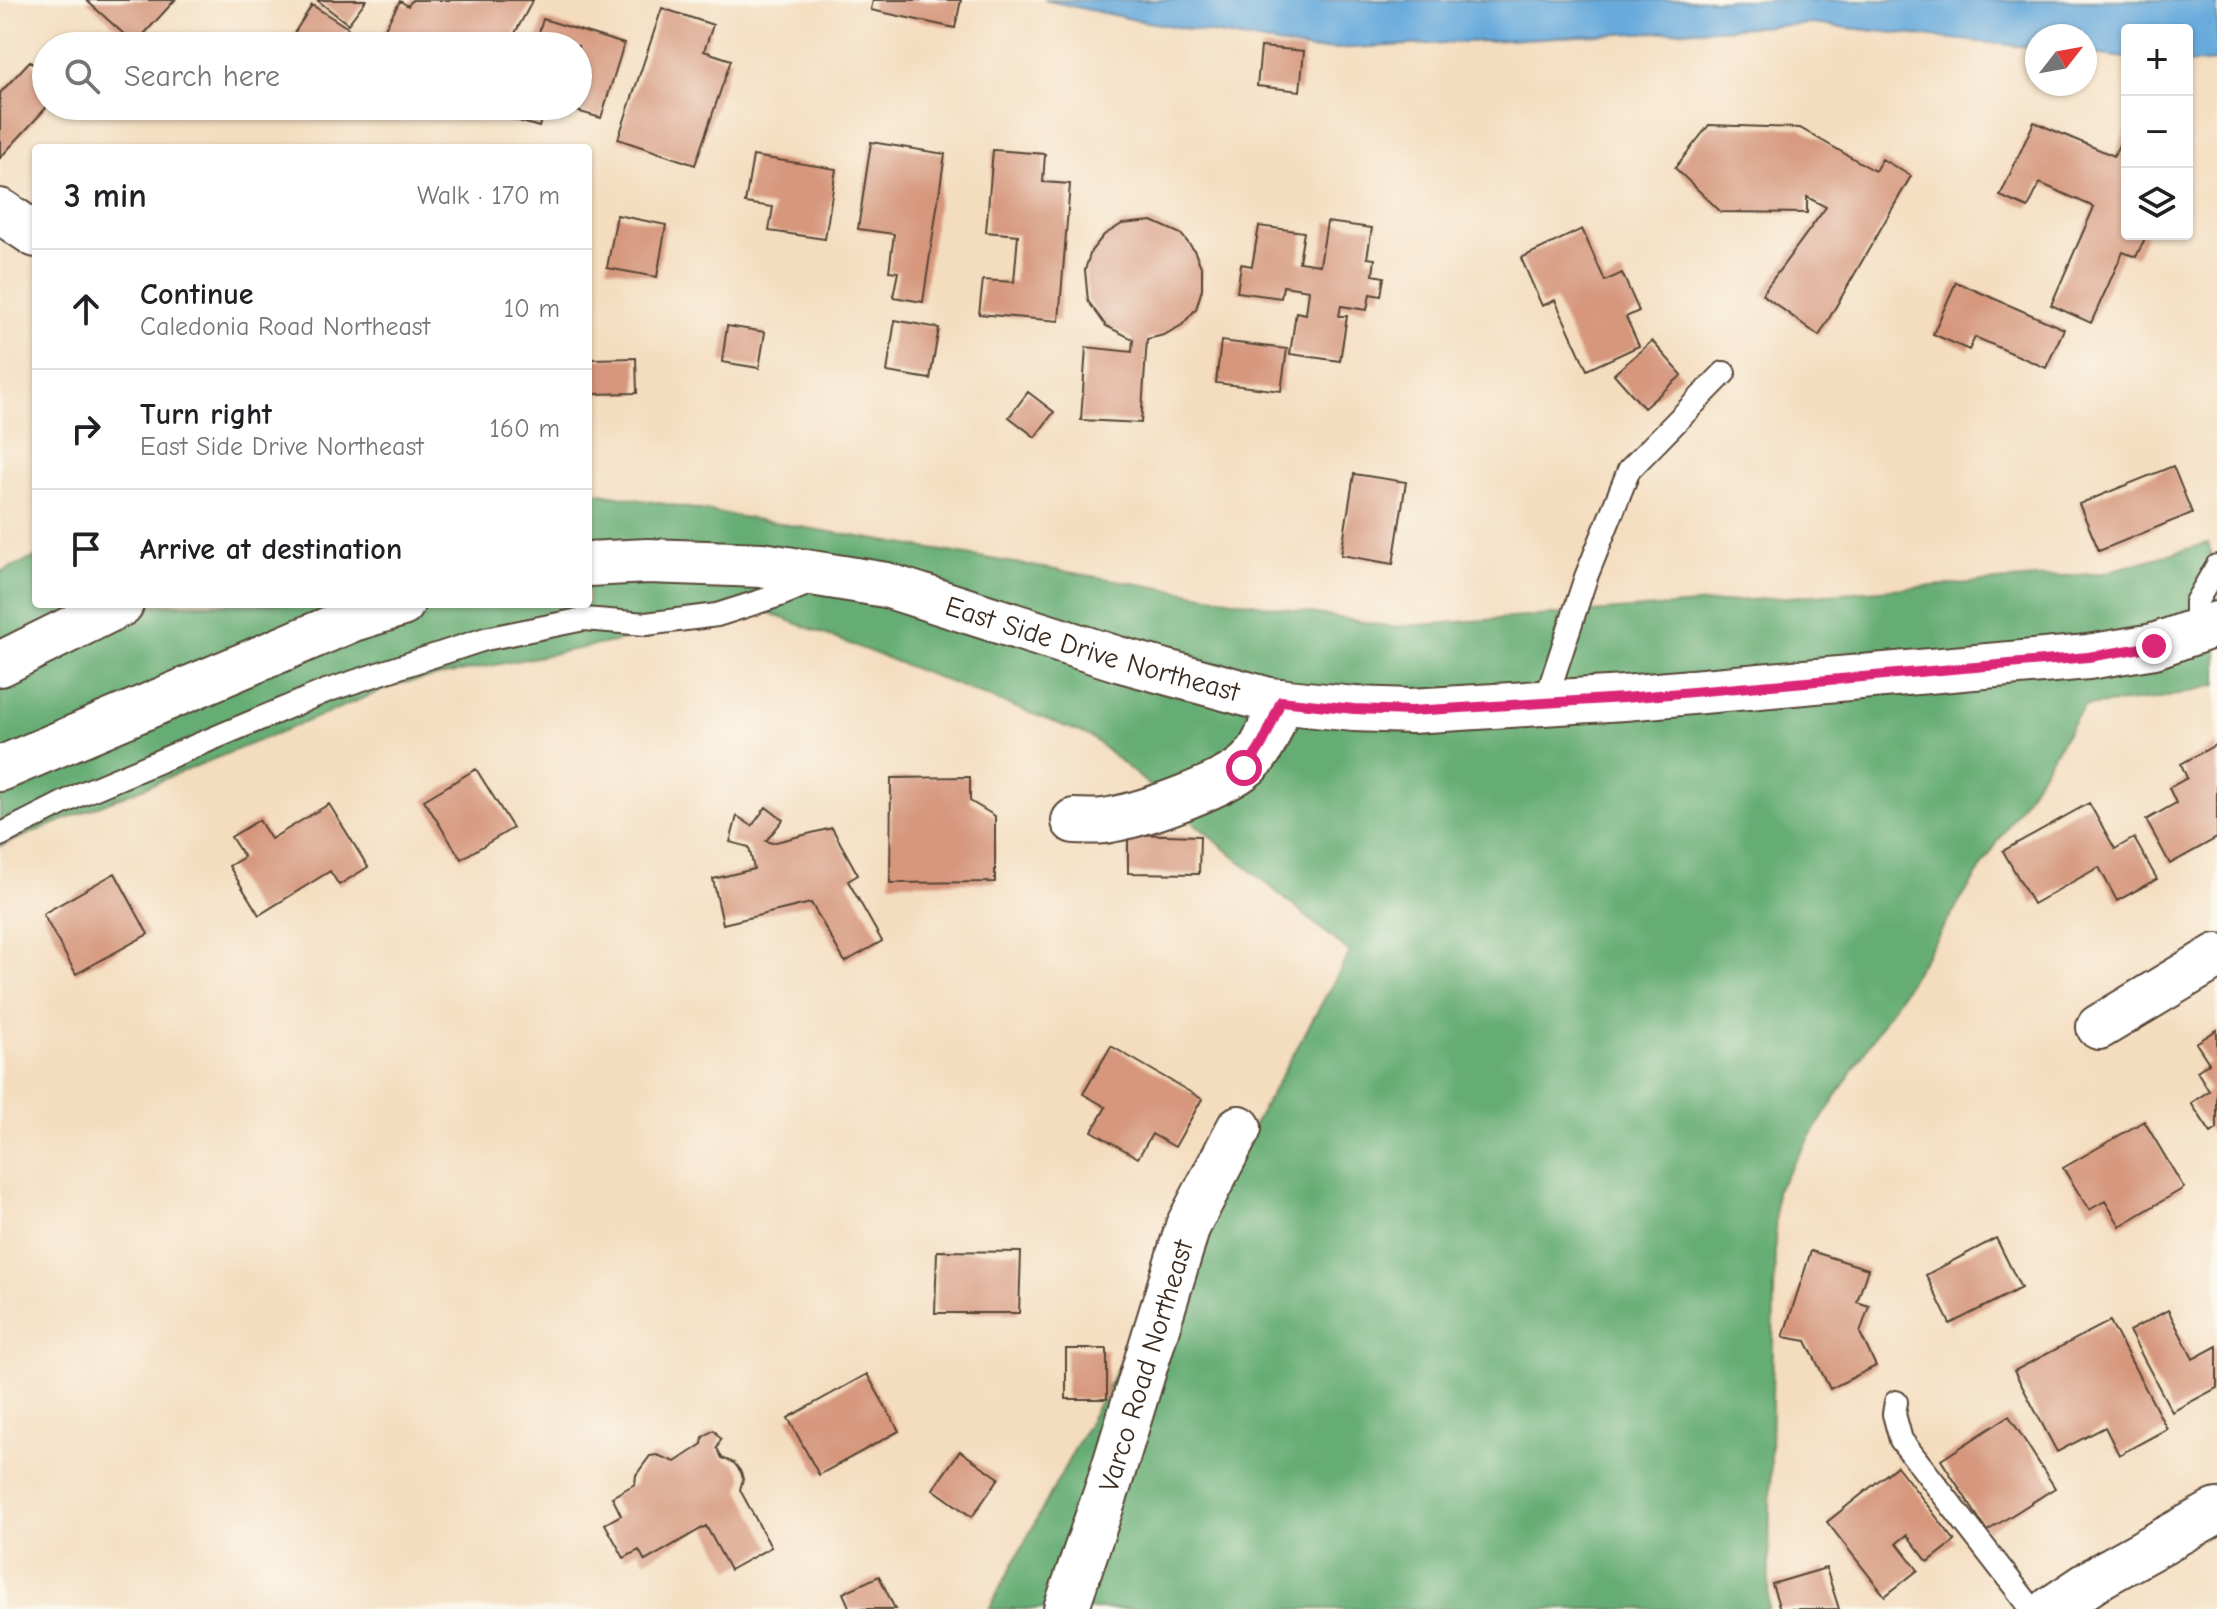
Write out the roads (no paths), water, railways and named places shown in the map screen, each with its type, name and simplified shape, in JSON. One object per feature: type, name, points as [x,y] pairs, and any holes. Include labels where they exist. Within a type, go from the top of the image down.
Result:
[{"type":"main road","points":[[0,211],[32,232]]},
{"type":"main road","name":"East Side Drive Northeast","points":[[592,564],[648,561],[762,565],[886,585],[1118,659],[1281,701],[1354,709],[1411,711],[1545,702],[2088,657],[2154,646],[2207,628]]},
{"type":"main road","points":[[0,664],[113,608]]},
{"type":"main road","points":[[0,769],[353,619],[389,608]]},
{"type":"main road","points":[[1074,821],[1109,821],[1195,795],[1244,768],[1263,742],[1281,701]]},
{"type":"main road","points":[[2099,1027],[2217,956]]},
{"type":"main road","name":"Varco Road Northeast","points":[[1066,1609],[1104,1498],[1188,1226],[1239,1128]]},
{"type":"main road","points":[[2051,1609],[2102,1575],[2217,1511]]},
{"type":"lane","points":[[1545,702],[1586,577],[1629,470],[1724,373]]},
{"type":"lane","points":[[2207,628],[2196,602],[2217,566]]},
{"type":"lane","points":[[0,835],[81,794],[326,691],[485,639],[584,619],[646,624],[717,615],[780,595],[804,585],[816,574]]},
{"type":"lane","points":[[1896,1402],[1894,1414],[1901,1440],[2032,1609]]},
{"type":"water","points":[[1044,0],[2217,0],[2217,61],[2193,63],[2193,24],[2121,24],[2121,57],[2097,54],[2097,24],[2025,24],[2025,47],[1811,24],[1312,50],[1136,20]]}]
